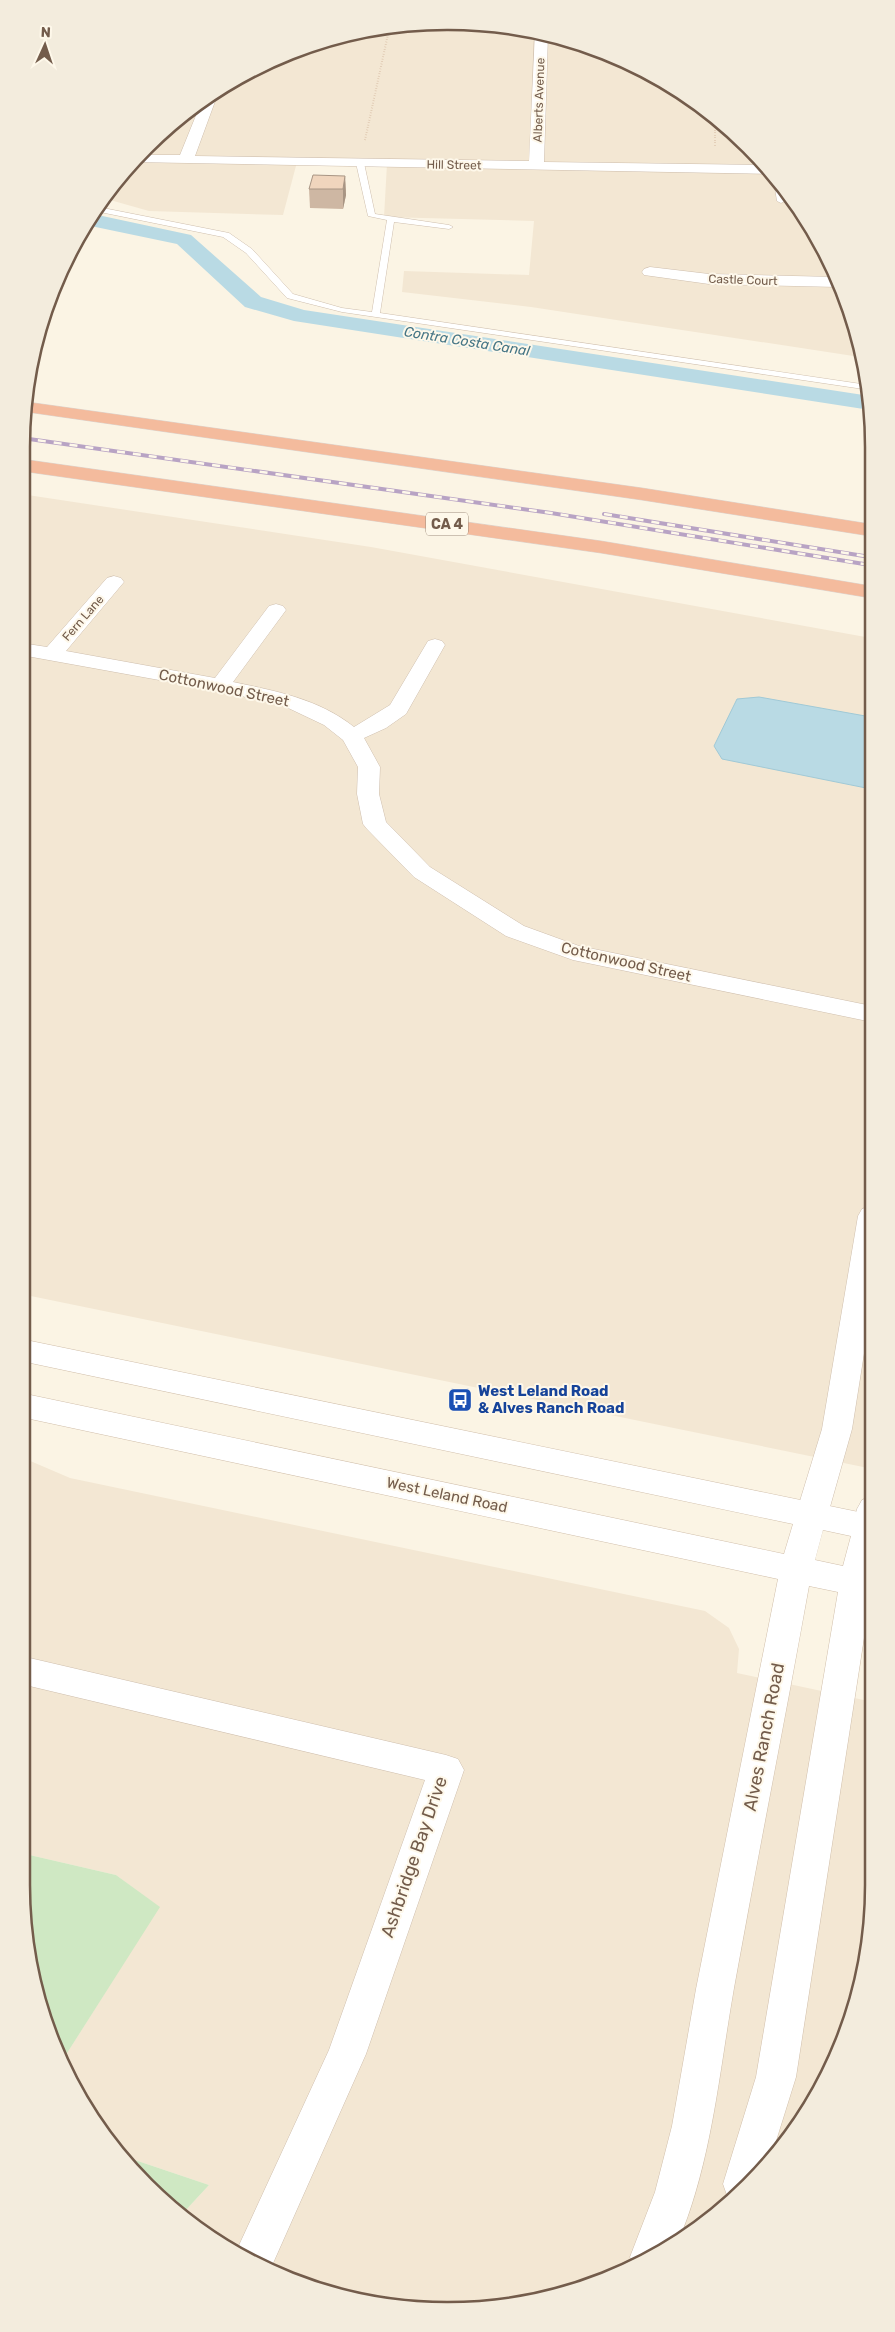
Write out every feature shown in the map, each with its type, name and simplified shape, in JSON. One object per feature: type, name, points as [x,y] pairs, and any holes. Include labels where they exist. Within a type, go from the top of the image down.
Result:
[{"type":"highway","points":[[32,408],[642,494],[865,529]]},
{"type":"highway","name":"CA 4","points":[[30,466],[582,544],[865,591]]},
{"type":"street","name":"Alberts Avenue","points":[[536,166],[541,41]]},
{"type":"street","points":[[186,160],[204,108]]},
{"type":"street","name":"Hill Street","points":[[146,159],[759,170]]},
{"type":"street","name":"Castle Court","points":[[650,272],[709,279],[830,282]]},
{"type":"street","name":"Fern Lane","points":[[52,654],[114,582]]},
{"type":"street","points":[[220,686],[276,610]]},
{"type":"street","points":[[352,736],[378,723],[398,709],[435,645]]},
{"type":"street","name":"Cottonwood Street","points":[[30,650],[291,701],[332,720],[352,736],[369,768],[368,794],[375,824],[422,872],[515,931],[573,952],[865,1013]]},
{"type":"street","name":"Alves Ranch Road","points":[[656,2246],[688,2152],[715,1992],[796,1570],[837,1429],[865,1259]]},
{"type":"street","points":[[30,1352],[812,1514],[865,1520]]},
{"type":"street","name":"West Leland Road","points":[[30,1407],[864,1584]]},
{"type":"street","points":[[743,2180],[776,2078],[864,1584]]},
{"type":"street","name":"Ashbridge Bay Drive","points":[[30,1672],[446,1770],[347,2054],[255,2255]]},
{"type":"lane","points":[[360,163],[372,216],[449,227]]},
{"type":"lane","points":[[780,194],[781,201]]},
{"type":"lane","points":[[104,211],[226,235],[249,251],[290,296],[342,310],[860,387]]},
{"type":"lane","points":[[376,315],[391,219]]},
{"type":"path","points":[[360,163],[388,35]]},
{"type":"shaded area","points":[[448,30],[475,31],[529,38],[582,52],[632,73],[679,100],[702,116],[743,152],[779,193],[809,239],[822,263],[843,313],[855,356],[531,307],[402,292],[404,271],[529,275],[534,221],[384,217],[387,164],[297,162],[283,215],[149,211],[111,200],[152,152],[193,116],[216,100],[263,73],[313,52],[339,44],[393,34]]},
{"type":"shaded area","points":[[30,495],[371,547],[865,637],[865,1467],[30,1296]]},
{"type":"shaded area","points":[[30,1461],[70,1478],[705,1611],[729,1628],[739,1649],[737,1673],[865,1700],[865,1884],[861,1939],[851,1993],[843,2019],[822,2069],[795,2116],[779,2139],[743,2180],[702,2216],[679,2232],[632,2259],[582,2280],[556,2288],[502,2298],[448,2302],[420,2301],[366,2294],[313,2280],[263,2259],[216,2232],[186,2210],[209,2185],[134,2160],[100,2116],[66,2054],[159,1907],[116,1875],[30,1855]]},
{"type":"green space","points":[[30,1855],[116,1875],[160,1907],[66,2054],[52,2019],[38,1966],[31,1912]]},
{"type":"green space","points":[[134,2160],[209,2185],[186,2210],[152,2180]]},
{"type":"water","points":[[759,697],[865,716],[865,788],[722,759],[714,746],[737,699]]},
{"type":"building","points":[[313,175],[345,176],[343,189],[309,189]]},
{"type":"waterway","name":"Contra Costa Canal","points":[[97,221],[184,239],[253,302],[302,316],[862,402]]},
{"type":"railway","points":[[30,439],[551,513],[865,564]]},
{"type":"railway","points":[[604,514],[865,556]]},
{"type":"place","name":"West Leland Road & Alves Ranch Road","points":[[460,1400]]}]
